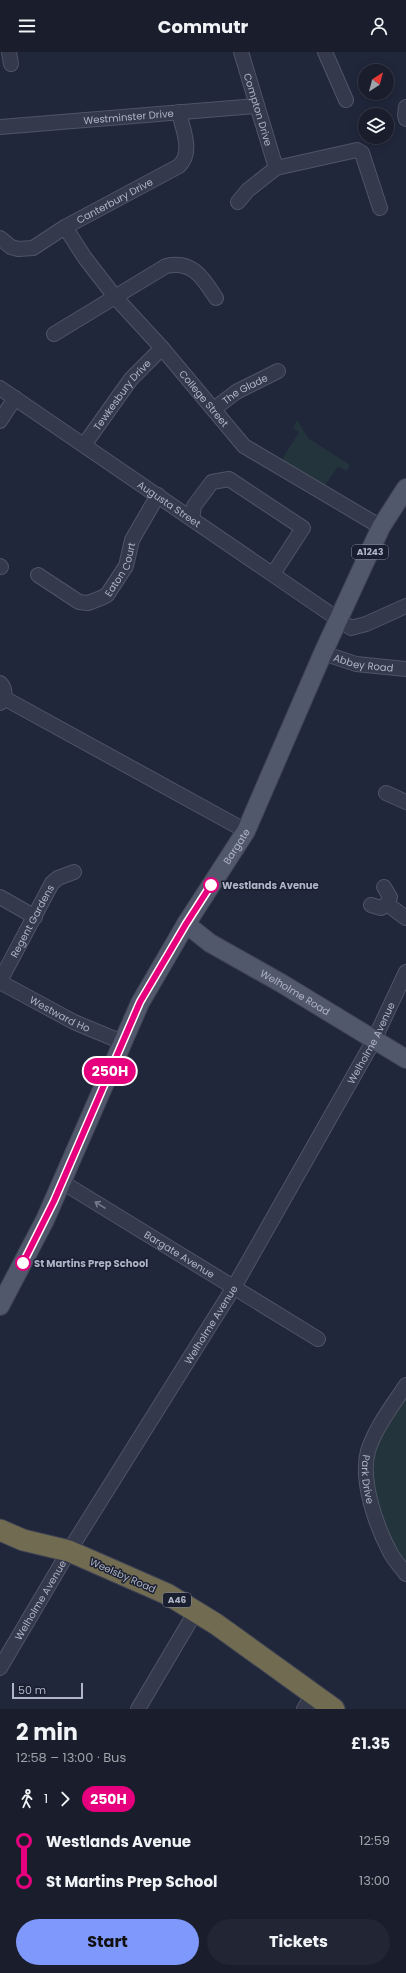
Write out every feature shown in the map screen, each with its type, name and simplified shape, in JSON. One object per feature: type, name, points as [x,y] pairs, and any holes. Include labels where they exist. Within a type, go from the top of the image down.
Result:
[{"type":"highway","name":"Weelsby Road","points":[[0,1530],[23,1540],[69,1551],[167,1594],[196,1611],[309,1702],[334,1709]]},
{"type":"main road","name":"Bargate","points":[[0,1306],[29,1252],[62,1182],[140,1002],[186,924],[246,831],[323,653],[381,528],[406,488]]},
{"type":"main road","name":"Welholme Road","points":[[186,924],[210,943],[281,983],[406,1059]]},
{"type":"street","name":"Compton Drive","points":[[241,52],[276,168]]},
{"type":"street","points":[[325,52],[346,100]]},
{"type":"street","name":"Westminster Drive","points":[[0,127],[257,106]]},
{"type":"street","points":[[406,107],[406,119]]},
{"type":"street","name":"Canterbury Drive","points":[[0,238],[11,247],[26,250],[33,248],[65,227],[183,162],[187,152],[187,147],[179,112]]},
{"type":"street","points":[[238,202],[248,190],[276,168],[358,150],[362,153],[380,208]]},
{"type":"street","name":"College Street","points":[[65,227],[85,258],[116,298],[162,348],[244,446],[381,528]]},
{"type":"street","points":[[54,334],[116,298],[166,266],[176,264],[186,266],[195,271],[202,278],[216,298]]},
{"type":"street","name":"Tewkesbury Drive","points":[[84,445],[131,379],[162,348]]},
{"type":"street","name":"The Glade","points":[[214,409],[236,392],[278,371]]},
{"type":"street","name":"Augusta Street","points":[[0,388],[351,628],[366,624],[406,606]]},
{"type":"street","points":[[0,421],[15,398]]},
{"type":"street","points":[[192,519],[194,506],[212,482],[229,479],[303,528],[273,574]]},
{"type":"street","name":"Eaton Court","points":[[38,575],[79,602],[88,603],[107,595],[126,566],[132,540],[158,495]]},
{"type":"street","name":"Abbey Road","points":[[323,653],[356,664],[406,669]]},
{"type":"street","points":[[0,683],[4,690],[2,700],[246,831]]},
{"type":"street","points":[[386,794],[406,802]]},
{"type":"street","name":"Regent Gardens","points":[[0,982],[52,883],[58,878],[74,872]]},
{"type":"street","points":[[370,905],[381,908],[387,904],[390,897],[384,887]]},
{"type":"street","points":[[0,897],[35,916]]},
{"type":"street","points":[[387,904],[406,918]]},
{"type":"street","name":"Welholme Avenue","points":[[0,1668],[69,1551],[234,1287],[374,1040],[406,972]]},
{"type":"street","name":"Westward Ho","points":[[0,982],[74,1022],[122,1042]]},
{"type":"street","name":"Bargate Avenue","points":[[62,1182],[318,1339]]},
{"type":"street","name":"Park Drive","points":[[406,1385],[378,1430],[368,1452],[366,1473],[374,1514],[390,1552],[406,1574]]},
{"type":"street","points":[[138,1709],[196,1611]]},
{"type":"shaded area","points":[[297,420],[308,438],[350,465],[346,471],[338,466],[324,487],[281,461],[299,432],[293,428]]},
{"type":"shaded area","points":[[406,1397],[406,1566],[390,1539],[383,1523],[378,1508],[373,1475],[374,1459],[378,1444],[387,1426]]},
{"type":"bus line","name":"250H","points":[[23,1263],[54,1201],[140,1002],[211,885]]},
{"type":"place","name":"Westlands Avenue","points":[[211,885]]},
{"type":"place","name":"St Martins Prep School","points":[[23,1263]]}]
